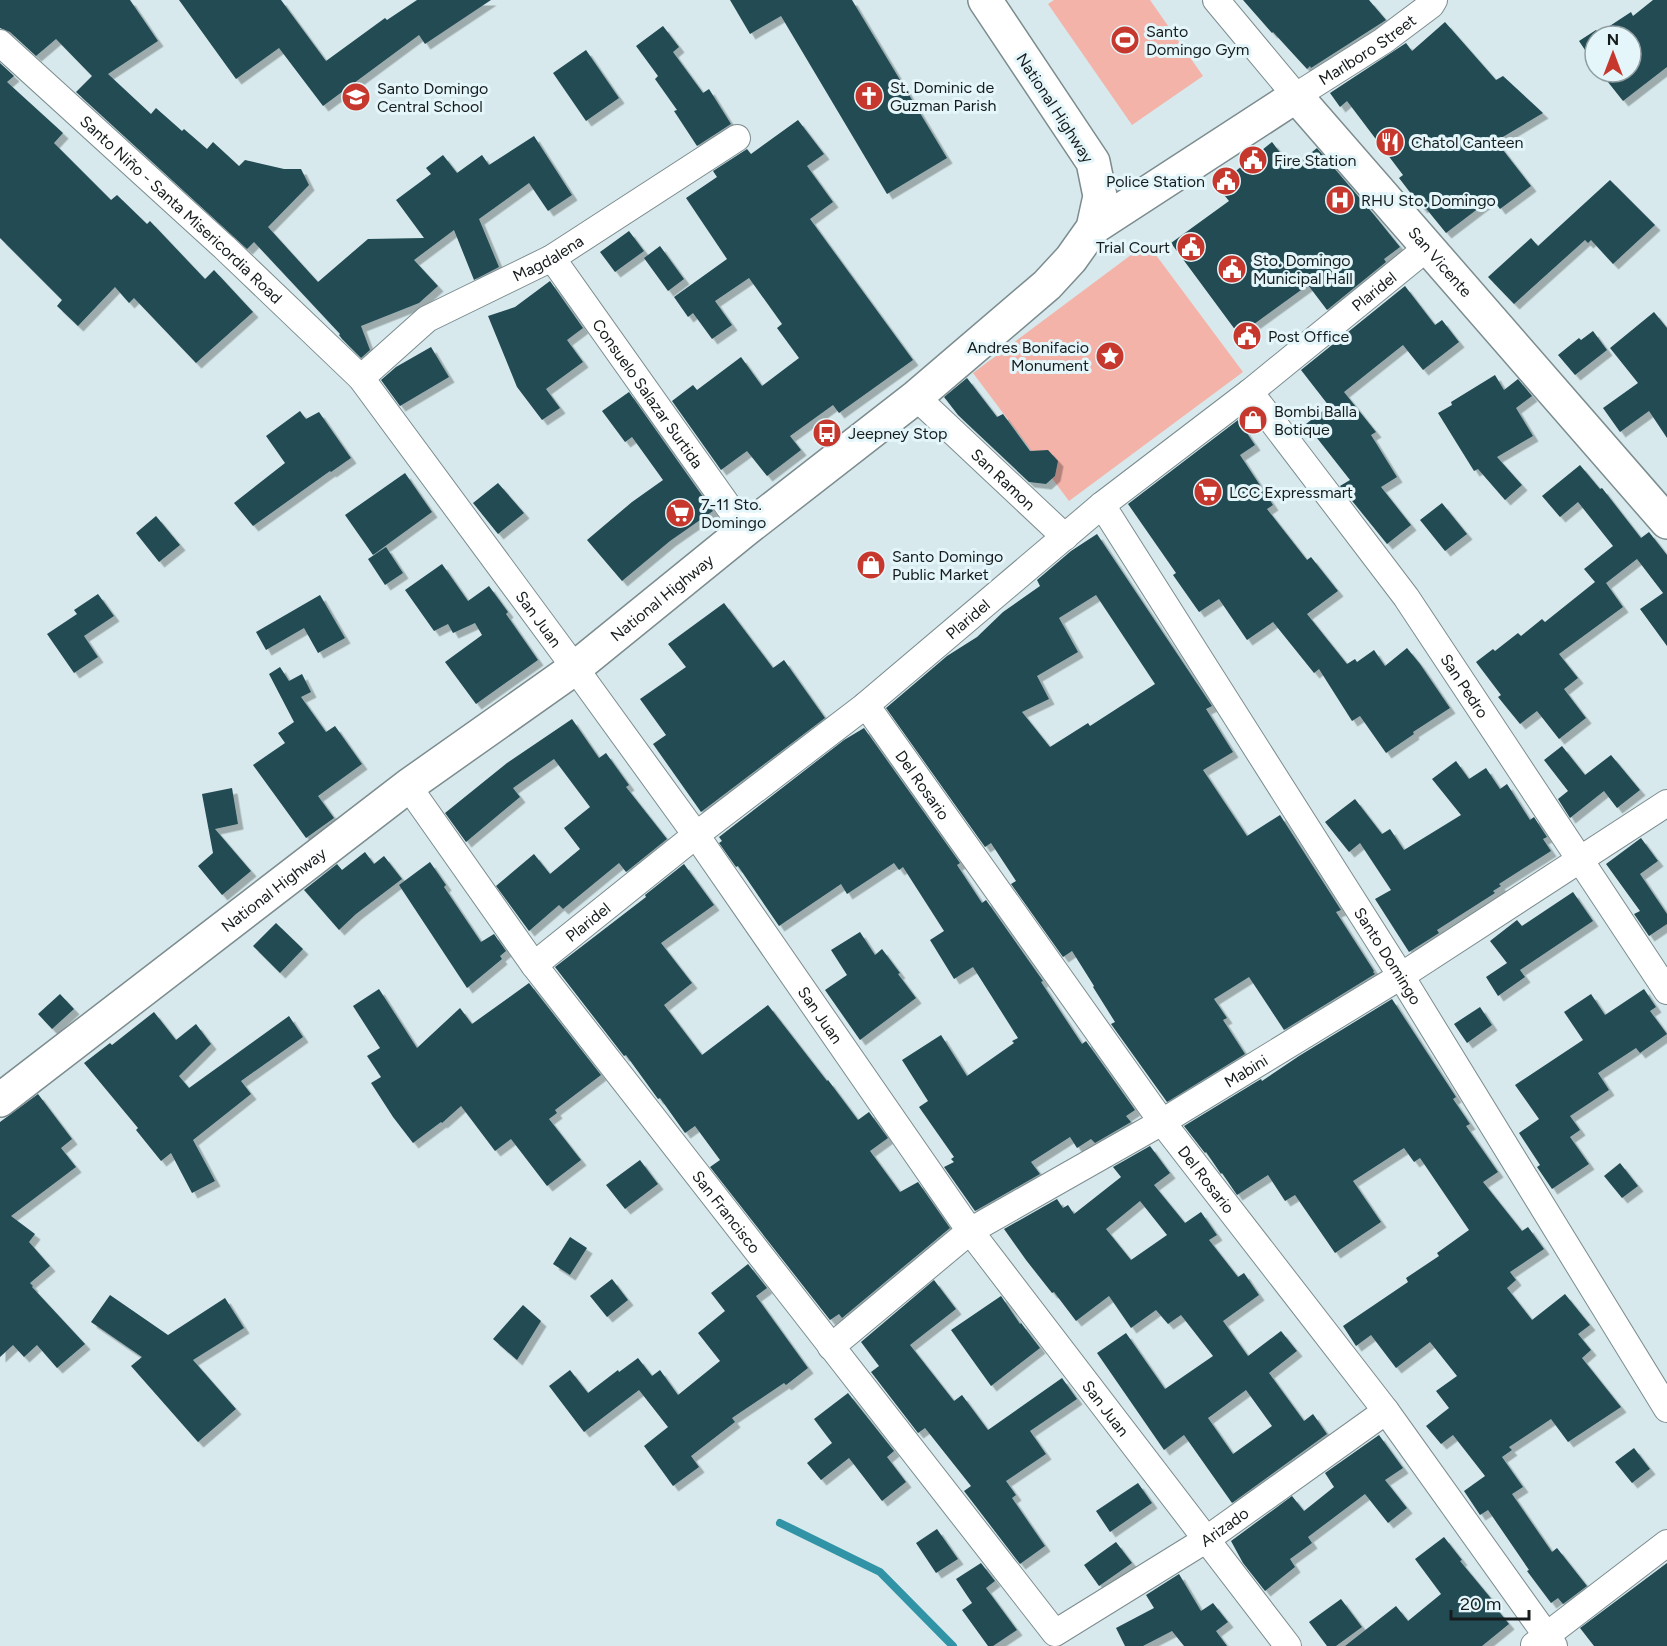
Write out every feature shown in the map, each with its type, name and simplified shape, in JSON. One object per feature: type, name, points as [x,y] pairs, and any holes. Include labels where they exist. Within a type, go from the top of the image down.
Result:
[{"type":"main road","name":"National Highway","points":[[0,1100],[408,786],[575,668],[745,530],[916,397],[1047,285],[1071,259],[1093,228],[1100,196],[1093,162],[985,0]]},
{"type":"main road","points":[[1093,228],[1296,96]]},
{"type":"main road","name":"San Vicente","points":[[1296,96],[1667,522]]},
{"type":"street","name":"San Vicente","points":[[1216,0],[1296,96]]},
{"type":"street","name":"Marlboro Street","points":[[1296,96],[1383,40],[1431,5],[1434,0]]},
{"type":"street","name":"Santo Niño - Santa Misericordia Road","points":[[0,43],[224,247],[361,378]]},
{"type":"street","name":"Magdalena","points":[[361,378],[427,319],[552,258],[736,138]]},
{"type":"street","name":"Plaridel","points":[[534,965],[696,835],[866,705],[1102,505],[1250,392],[1427,248]]},
{"type":"street","name":"Consuelo Salazar Surtida","points":[[552,258],[745,530]]},
{"type":"street","name":"San Juan","points":[[361,378],[696,835],[970,1231],[1288,1646]]},
{"type":"street","name":"San Pedro","points":[[1250,392],[1406,597],[1667,991]]},
{"type":"street","name":"San Ramon","points":[[916,397],[1065,537]]},
{"type":"street","name":"Santo Domingo","points":[[1102,505],[1401,976],[1667,1409]]},
{"type":"street","name":"Del Rosario","points":[[866,705],[1162,1122],[1386,1411],[1544,1643]]},
{"type":"street","name":"San Francisco","points":[[408,786],[534,965],[1055,1633]]},
{"type":"street","name":"Mabini","points":[[831,1347],[970,1231],[1162,1122],[1401,976],[1667,803]]},
{"type":"street","name":"Arizado","points":[[1055,1633],[1207,1539],[1386,1411]]},
{"type":"street","points":[[1544,1643],[1667,1543]]},
{"type":"shaded area","name":"Santo Domingo Gym","points":[[1054,0],[1150,0],[1203,76],[1132,125],[1048,4]]},
{"type":"shaded area","points":[[1147,243],[1243,372],[1069,501],[973,373]]},
{"type":"building","points":[[0,0],[130,0],[158,41],[108,74],[151,114],[156,108],[207,149],[213,142],[239,166],[245,160],[284,169],[301,169],[309,185],[268,227],[318,282],[368,239],[424,238],[396,200],[431,174],[426,168],[443,155],[457,173],[482,155],[489,165],[534,136],[572,195],[548,211],[529,183],[479,219],[499,267],[474,280],[454,230],[414,260],[438,286],[419,303],[361,326],[370,350],[361,358],[254,242],[247,249],[76,92],[92,76],[56,39],[36,56],[10,32],[0,28]]},
{"type":"building","points":[[179,0],[281,0],[326,61],[385,18],[387,20],[417,0],[491,0],[425,44],[419,35],[323,106],[279,48],[236,79]]},
{"type":"building","name":"St. Dominic de Guzman Parish","points":[[730,0],[852,0],[947,158],[887,194],[781,16],[750,34]]},
{"type":"building","points":[[1243,0],[1369,0],[1386,20],[1307,69]]},
{"type":"building","points":[[1653,0],[1667,0],[1667,67],[1623,101],[1610,84],[1643,84],[1643,24],[1613,24],[1631,12],[1633,16]]},
{"type":"building","points":[[1445,22],[1496,80],[1503,76],[1543,113],[1496,141],[1531,186],[1500,209],[1492,198],[1446,233],[1424,206],[1422,208],[1399,178],[1403,175],[1347,101],[1340,107],[1330,93],[1406,43],[1412,51]]},
{"type":"building","points":[[663,26],[679,47],[673,52],[703,93],[709,89],[731,124],[697,146],[674,111],[677,110],[655,79],[658,76],[636,46]]},
{"type":"building","points":[[586,50],[619,98],[586,121],[553,73]]},
{"type":"building","points":[[0,63],[14,76],[7,82],[63,133],[54,143],[111,200],[117,195],[147,224],[150,221],[205,279],[214,270],[253,312],[196,363],[134,298],[129,303],[115,287],[78,326],[57,306],[62,300],[0,238]]},
{"type":"building","points":[[798,120],[824,154],[807,166],[833,202],[810,219],[913,360],[839,413],[833,405],[790,436],[801,450],[767,476],[747,451],[721,470],[672,401],[693,385],[697,390],[741,357],[762,386],[799,358],[777,328],[782,324],[749,278],[715,301],[732,325],[712,339],[693,313],[688,317],[674,297],[727,259],[686,198],[717,177],[713,171],[747,149],[751,154]]},
{"type":"building","points":[[1272,142],[1292,168],[1317,148],[1400,247],[1384,259],[1386,262],[1327,310],[1308,285],[1239,335],[1171,243],[1229,201],[1217,186]]},
{"type":"building","points":[[1610,180],[1655,225],[1613,264],[1591,240],[1588,243],[1585,240],[1514,304],[1488,277],[1531,238],[1538,246]]},
{"type":"building","points":[[629,231],[644,251],[615,272],[600,252]]},
{"type":"building","points":[[660,246],[684,279],[668,291],[644,258]]},
{"type":"building","points":[[550,281],[583,328],[567,340],[583,362],[546,389],[560,408],[542,420],[517,387],[488,316],[515,307]]},
{"type":"building","points":[[1405,286],[1435,325],[1442,320],[1459,342],[1423,370],[1403,345],[1344,392],[1376,432],[1371,435],[1397,477],[1381,487],[1411,525],[1387,544],[1340,486],[1350,480],[1306,424],[1329,406],[1301,370]]},
{"type":"building","points":[[1654,312],[1667,328],[1667,438],[1649,411],[1620,432],[1603,408],[1638,383],[1610,348]]},
{"type":"building","points":[[1593,331],[1607,350],[1575,375],[1558,355],[1579,338],[1581,340]]},
{"type":"building","points":[[431,347],[449,377],[400,406],[381,380],[396,367]]},
{"type":"building","points":[[1495,375],[1504,390],[1518,379],[1532,396],[1516,408],[1533,436],[1497,457],[1522,485],[1505,500],[1478,469],[1474,471],[1438,413],[1452,405],[1451,402]]},
{"type":"building","points":[[967,378],[997,417],[1003,414],[1030,451],[1048,450],[1058,461],[1055,476],[1046,484],[1029,482],[958,415],[944,397]]},
{"type":"building","points":[[629,392],[713,511],[670,541],[622,581],[587,540],[632,502],[663,480],[632,437],[625,442],[602,411]]},
{"type":"building","points":[[300,411],[306,419],[319,412],[351,458],[253,526],[234,503],[285,463],[266,436]]},
{"type":"building","points":[[1238,420],[1255,445],[1240,455],[1273,505],[1267,509],[1307,560],[1311,557],[1338,591],[1307,614],[1347,664],[1355,659],[1357,662],[1374,650],[1385,666],[1407,648],[1450,708],[1386,753],[1360,716],[1352,721],[1319,669],[1314,673],[1273,622],[1247,640],[1219,599],[1199,612],[1173,575],[1176,573],[1128,504]]},
{"type":"building","points":[[1580,465],[1600,489],[1602,488],[1641,538],[1649,532],[1667,555],[1667,646],[1640,609],[1663,593],[1637,559],[1606,583],[1623,607],[1559,654],[1578,678],[1564,689],[1586,718],[1559,739],[1537,711],[1520,724],[1498,697],[1501,695],[1476,662],[1518,633],[1521,636],[1542,619],[1545,622],[1595,582],[1584,569],[1613,546],[1578,502],[1560,517],[1542,496]]},
{"type":"building","points":[[405,473],[432,512],[373,555],[345,515]]},
{"type":"building","points":[[498,483],[524,513],[498,534],[473,503]]},
{"type":"building","points":[[1442,503],[1467,534],[1445,551],[1420,520]]},
{"type":"building","points":[[156,516],[180,545],[159,562],[136,533]]},
{"type":"building","points":[[1097,534],[1212,706],[1206,709],[1233,752],[1203,770],[1247,836],[1280,815],[1341,910],[1336,912],[1375,974],[1284,1030],[1249,977],[1214,999],[1227,1018],[1223,1020],[1245,1054],[1167,1102],[1111,1024],[1115,1022],[1072,951],[1063,957],[1011,884],[1016,881],[991,843],[985,847],[886,708],[947,656],[977,637],[1003,612],[1040,586],[1037,580],[1071,551]],"holes":[[[1096,595],[1155,684],[1090,726],[1088,723],[1050,747],[1022,712],[1049,699],[1037,676],[1078,652],[1059,618]]]},
{"type":"building","points":[[386,547],[403,573],[385,585],[368,559]]},
{"type":"building","points":[[442,564],[468,601],[489,586],[538,660],[476,704],[445,662],[482,635],[475,623],[453,633],[448,624],[434,631],[405,590]]},
{"type":"building","points":[[98,594],[114,616],[84,636],[98,657],[74,673],[47,634],[77,614],[74,610]]},
{"type":"building","points":[[320,595],[345,638],[318,653],[304,628],[266,650],[256,632]]},
{"type":"building","points":[[724,603],[773,668],[784,660],[825,718],[701,812],[653,744],[666,735],[640,699],[686,667],[668,644]]},
{"type":"building","points":[[280,667],[289,681],[302,674],[311,692],[301,697],[326,732],[335,726],[362,764],[318,796],[334,818],[306,838],[253,765],[285,743],[278,733],[294,722],[269,674]]},
{"type":"building","points":[[572,719],[599,758],[606,753],[629,785],[626,787],[667,839],[626,872],[619,863],[563,909],[559,905],[529,931],[496,886],[534,854],[550,874],[580,849],[564,828],[590,807],[554,759],[513,788],[520,797],[466,842],[445,813],[507,763]]},
{"type":"building","points":[[864,728],[960,863],[957,865],[982,903],[986,900],[1043,981],[1041,982],[1082,1044],[1086,1041],[1135,1110],[1126,1116],[1131,1122],[1095,1143],[1091,1139],[1077,1148],[1070,1137],[1031,1162],[1040,1174],[975,1211],[944,1167],[954,1162],[951,1159],[954,1157],[919,1107],[928,1101],[902,1060],[941,1035],[967,1076],[1018,1038],[973,967],[954,979],[930,940],[944,931],[903,867],[899,870],[894,863],[847,894],[841,884],[779,926],[738,866],[736,867],[719,843],[722,841],[719,837],[844,740]]},
{"type":"building","points":[[1562,746],[1585,775],[1611,755],[1640,790],[1617,808],[1604,791],[1570,818],[1558,799],[1568,791],[1544,760]]},
{"type":"building","points":[[1456,761],[1469,779],[1486,768],[1500,789],[1507,784],[1530,820],[1534,817],[1547,837],[1543,839],[1551,851],[1499,884],[1501,886],[1493,891],[1495,893],[1437,930],[1439,933],[1409,952],[1375,899],[1391,890],[1360,843],[1349,852],[1325,822],[1355,799],[1382,834],[1390,829],[1404,850],[1461,815],[1432,779]]},
{"type":"building","points":[[232,788],[238,824],[215,829],[251,871],[222,895],[198,866],[213,853],[202,794]]},
{"type":"building","points":[[1641,838],[1658,861],[1640,874],[1667,914],[1667,924],[1649,936],[1634,914],[1640,911],[1606,864]]},
{"type":"building","points":[[365,852],[374,864],[384,856],[402,879],[339,930],[304,890],[337,864],[342,870]]},
{"type":"building","points":[[430,862],[481,942],[494,934],[506,951],[500,956],[502,959],[467,988],[399,885]]},
{"type":"building","points":[[684,864],[714,905],[661,943],[692,983],[664,1005],[702,1055],[768,1005],[858,1120],[869,1112],[888,1138],[870,1151],[900,1192],[918,1182],[950,1228],[842,1318],[839,1314],[830,1320],[710,1167],[720,1160],[695,1126],[685,1133],[660,1098],[658,1099],[626,1055],[624,1056],[555,967],[646,897],[645,895]]},
{"type":"building","points":[[1573,892],[1593,921],[1520,970],[1525,977],[1498,996],[1486,977],[1507,963],[1490,941],[1517,920],[1522,926]]},
{"type":"building","points":[[276,923],[303,949],[280,973],[253,946]]},
{"type":"building","points":[[860,932],[875,955],[882,949],[916,998],[860,1040],[825,990],[847,975],[831,950]]},
{"type":"building","points":[[529,983],[601,1075],[555,1110],[557,1113],[549,1119],[581,1160],[547,1186],[511,1139],[495,1151],[461,1106],[442,1123],[413,1143],[371,1083],[381,1077],[367,1056],[380,1048],[353,1006],[379,989],[417,1048],[460,1008],[472,1024]]},
{"type":"building","points":[[1644,989],[1656,1007],[1650,1011],[1667,1034],[1640,1053],[1636,1048],[1598,1073],[1609,1090],[1570,1116],[1580,1130],[1570,1137],[1589,1164],[1552,1189],[1537,1167],[1540,1165],[1519,1133],[1539,1119],[1515,1085],[1583,1040],[1564,1012],[1591,994],[1605,1015]]},
{"type":"building","points":[[60,994],[74,1009],[52,1029],[38,1014]]},
{"type":"building","points":[[1392,999],[1456,1097],[1453,1099],[1470,1124],[1466,1126],[1498,1172],[1483,1182],[1522,1231],[1528,1227],[1544,1249],[1510,1272],[1516,1280],[1507,1288],[1532,1320],[1565,1294],[1590,1325],[1578,1334],[1591,1350],[1582,1358],[1621,1407],[1568,1442],[1551,1419],[1509,1447],[1512,1450],[1502,1457],[1523,1487],[1512,1494],[1552,1552],[1557,1548],[1587,1586],[1563,1604],[1558,1598],[1551,1603],[1527,1571],[1529,1570],[1488,1510],[1480,1515],[1464,1491],[1485,1476],[1453,1435],[1441,1444],[1426,1426],[1449,1408],[1436,1391],[1457,1376],[1430,1342],[1396,1368],[1371,1335],[1356,1346],[1343,1326],[1408,1282],[1406,1278],[1439,1256],[1437,1253],[1469,1230],[1420,1158],[1414,1162],[1404,1148],[1353,1181],[1381,1222],[1335,1253],[1295,1195],[1285,1201],[1268,1175],[1237,1195],[1184,1126],[1261,1079],[1262,1081]]},
{"type":"building","points":[[1480,1007],[1492,1025],[1467,1043],[1454,1024]]},
{"type":"building","points":[[154,1012],[176,1040],[196,1024],[211,1044],[179,1076],[189,1088],[289,1016],[303,1037],[241,1081],[251,1094],[193,1140],[215,1181],[192,1193],[171,1153],[161,1161],[136,1130],[138,1128],[84,1063],[110,1043],[112,1045]]},
{"type":"building","points":[[38,1094],[72,1139],[61,1148],[76,1167],[11,1216],[35,1234],[29,1242],[50,1266],[30,1283],[32,1287],[85,1344],[57,1368],[37,1345],[24,1357],[13,1345],[0,1357],[0,1122]]},
{"type":"building","points":[[1150,1146],[1170,1173],[1154,1185],[1185,1223],[1201,1212],[1217,1235],[1209,1240],[1238,1277],[1244,1273],[1259,1295],[1223,1321],[1248,1356],[1281,1331],[1297,1351],[1269,1373],[1304,1421],[1313,1414],[1327,1434],[1232,1503],[1184,1435],[1164,1450],[1097,1353],[1126,1333],[1165,1389],[1213,1356],[1181,1315],[1168,1324],[1156,1310],[1131,1328],[1109,1296],[1076,1321],[1004,1229],[1057,1199],[1063,1208],[1068,1205],[1074,1214],[1121,1177],[1113,1167]],"holes":[[[1140,1201],[1167,1235],[1131,1260],[1106,1229]],[[1246,1390],[1272,1426],[1233,1454],[1208,1418]]]},
{"type":"building","points":[[640,1160],[658,1184],[625,1209],[606,1185]]},
{"type":"building","points":[[1620,1163],[1638,1186],[1622,1198],[1604,1176]]},
{"type":"building","points":[[570,1237],[587,1248],[570,1275],[553,1264]]},
{"type":"building","points":[[748,1264],[767,1288],[756,1296],[808,1368],[786,1385],[784,1383],[732,1418],[735,1422],[691,1456],[699,1467],[673,1486],[644,1446],[668,1427],[639,1390],[584,1432],[549,1386],[570,1370],[588,1393],[638,1358],[652,1376],[660,1370],[678,1395],[720,1361],[698,1333],[725,1311],[711,1293]]},
{"type":"building","points":[[612,1279],[628,1300],[607,1317],[590,1296]]},
{"type":"building","points":[[934,1280],[956,1309],[910,1345],[954,1401],[962,1395],[988,1430],[1062,1378],[1077,1399],[1030,1431],[1046,1454],[1006,1481],[1016,1495],[1012,1498],[1045,1546],[1020,1564],[964,1491],[971,1486],[925,1428],[918,1433],[871,1372],[879,1366],[861,1342]]},
{"type":"building","points":[[110,1295],[168,1335],[225,1298],[244,1328],[193,1360],[236,1409],[198,1442],[131,1366],[142,1357],[91,1322]]},
{"type":"building","points":[[1001,1296],[1040,1348],[991,1386],[951,1330]]},
{"type":"building","points":[[523,1305],[541,1321],[517,1360],[493,1339]]},
{"type":"building","points":[[848,1393],[894,1451],[887,1457],[906,1482],[882,1501],[849,1458],[821,1480],[807,1463],[832,1443],[814,1419]]},
{"type":"building","points":[[1379,1435],[1403,1468],[1385,1480],[1407,1508],[1388,1523],[1365,1494],[1308,1537],[1312,1543],[1290,1559],[1295,1567],[1265,1591],[1243,1563],[1231,1541],[1292,1496],[1304,1511],[1334,1487],[1325,1473]]},
{"type":"building","points":[[1634,1448],[1650,1469],[1632,1483],[1615,1462]]},
{"type":"building","points":[[1138,1483],[1152,1503],[1110,1532],[1096,1511]]},
{"type":"building","points":[[937,1529],[958,1559],[936,1573],[916,1543]]},
{"type":"building","points":[[1444,1537],[1509,1624],[1482,1646],[1345,1646],[1396,1606],[1408,1621],[1441,1594],[1415,1559]]},
{"type":"building","points":[[1116,1542],[1132,1563],[1099,1586],[1084,1565]]},
{"type":"building","points":[[981,1563],[995,1581],[986,1588],[1017,1630],[993,1646],[988,1646],[962,1610],[972,1603],[956,1579]]},
{"type":"building","points":[[1667,1563],[1667,1646],[1594,1646],[1580,1628]]},
{"type":"building","points":[[1179,1574],[1201,1611],[1213,1603],[1228,1622],[1216,1631],[1227,1646],[1184,1646],[1172,1631],[1143,1646],[1125,1646],[1116,1628],[1154,1608],[1146,1595]]},
{"type":"building","points":[[1341,1599],[1362,1627],[1336,1646],[1327,1646],[1309,1622]]},
{"type":"waterway","points":[[780,1523],[880,1572],[953,1646]]},
{"type":"place","name":"Santo Domingo Gym","points":[[1125,40]]},
{"type":"place","name":"St. Dominic de Guzman Parish","points":[[869,96]]},
{"type":"place","name":"Santo Domingo Central School","points":[[356,97]]},
{"type":"place","name":"Chatol Canteen","points":[[1390,142]]},
{"type":"place","name":"Fire Station","points":[[1253,160]]},
{"type":"place","name":"Police Station","points":[[1226,181]]},
{"type":"place","name":"RHU Sto. Domingo","points":[[1340,200]]},
{"type":"place","name":"Trial Court","points":[[1191,247]]},
{"type":"place","name":"Sto. Domingo Municipal Hall","points":[[1232,269]]},
{"type":"place","name":"Post Office","points":[[1247,336]]},
{"type":"place","name":"Andres Bonifacio Monument","points":[[1110,356]]},
{"type":"place","name":"Bombi Balla Botique","points":[[1253,420]]},
{"type":"place","name":"Jeepney Stop","points":[[827,433]]},
{"type":"place","name":"LCC Expressmart","points":[[1208,492]]},
{"type":"place","name":"7-11 Sto. Domingo","points":[[680,513]]},
{"type":"place","name":"Santo Domingo Public Market","points":[[871,565]]}]
